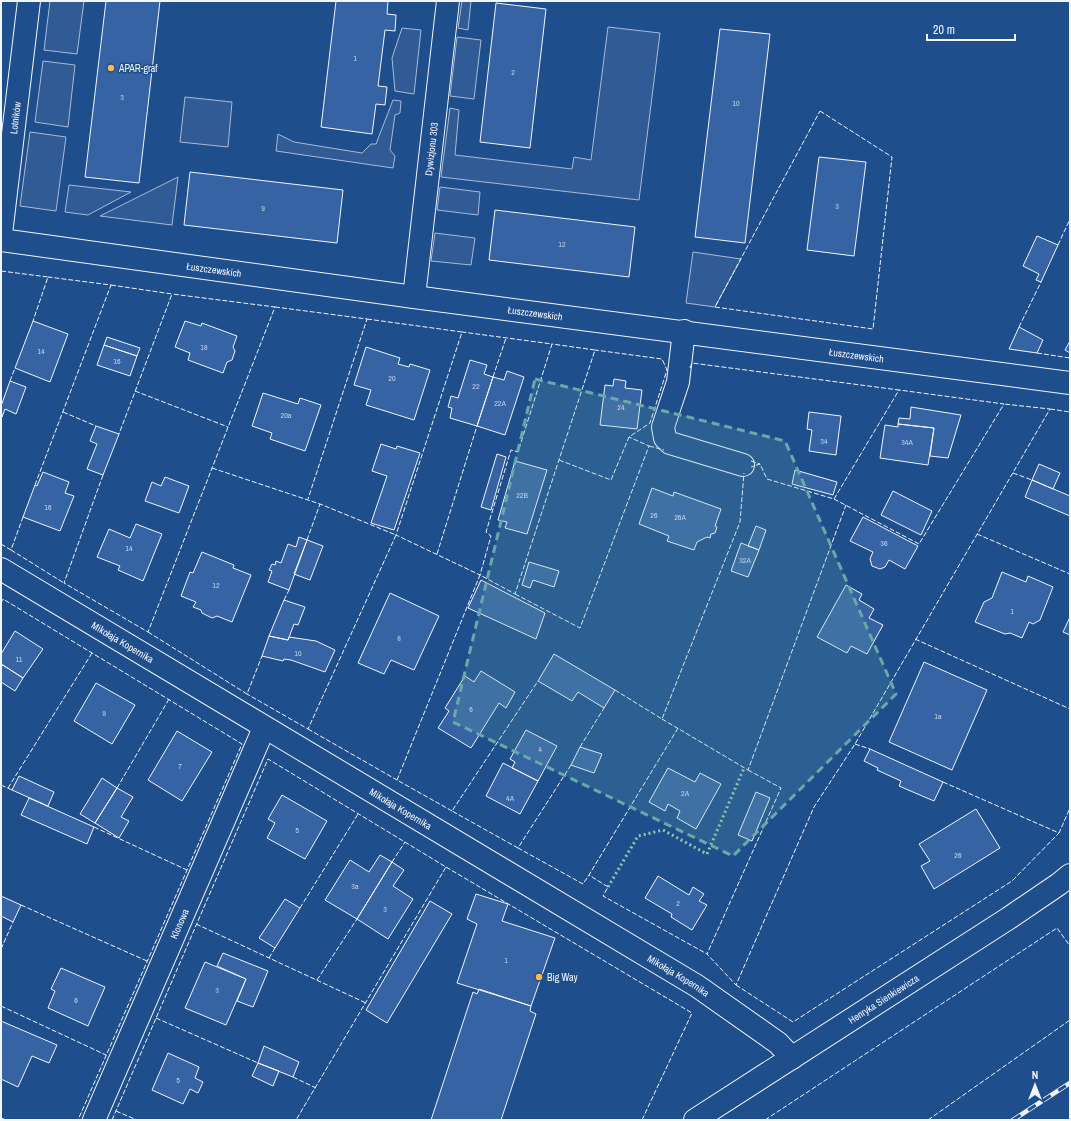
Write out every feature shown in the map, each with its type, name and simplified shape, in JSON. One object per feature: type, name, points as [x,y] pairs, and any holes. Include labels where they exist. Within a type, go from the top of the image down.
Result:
[{"type":"street","name":"Lotników","points":[[1,234],[29,1]]},
{"type":"street","name":"Dywizjonu 303","points":[[414,297],[448,1]]},
{"type":"street","name":"Łuszczewskich","points":[[1,240],[414,297],[684,331],[1070,383]]},
{"type":"street","points":[[684,331],[678,382],[663,427],[665,438],[670,443],[743,465]]},
{"type":"street","name":"Mikołaja Kopernika","points":[[1,569],[264,728],[697,986],[778,1043],[792,1058]]},
{"type":"street","name":"Klonowa","points":[[94,1120],[264,728]]},
{"type":"street","name":"Henryka Sienkiewicza","points":[[695,1120],[1009,918],[1059,884],[1070,874]]},
{"type":"highlighted area","points":[[535,379],[785,441],[896,694],[733,856],[453,722]]},
{"type":"shaded area","points":[[50,1],[84,1],[77,54],[44,50]]},
{"type":"shaded area","points":[[462,1],[471,1],[468,30],[458,28]]},
{"type":"shaded area","points":[[608,27],[660,33],[639,200],[441,177],[450,108],[459,110],[455,155],[572,169],[574,157],[591,160]]},
{"type":"shaded area","points":[[402,28],[421,30],[414,94],[395,91],[392,58]]},
{"type":"shaded area","points":[[457,37],[481,40],[474,99],[450,96]]},
{"type":"shaded area","points":[[43,61],[75,65],[68,127],[35,122]]},
{"type":"shaded area","points":[[185,97],[232,102],[228,147],[180,142]]},
{"type":"shaded area","points":[[393,100],[401,101],[400,113],[395,115],[390,150],[395,156],[393,168],[276,151],[278,134],[294,142],[362,153],[371,144],[376,144]]},
{"type":"shaded area","points":[[30,132],[66,137],[56,211],[20,206]]},
{"type":"shaded area","points":[[178,177],[172,225],[100,216]]},
{"type":"shaded area","points":[[69,185],[131,192],[88,215],[65,212]]},
{"type":"shaded area","points":[[440,187],[480,192],[478,215],[437,210]]},
{"type":"shaded area","points":[[435,233],[475,238],[471,265],[431,261]]},
{"type":"shaded area","points":[[693,252],[741,259],[715,307],[686,303]]},
{"type":"building","points":[[106,1],[160,1],[139,183],[85,177]]},
{"type":"building","points":[[336,1],[388,1],[387,14],[396,15],[395,31],[385,30],[378,86],[387,87],[385,105],[376,104],[372,134],[321,127]]},
{"type":"building","points":[[496,3],[546,9],[530,148],[480,142]]},
{"type":"building","points":[[720,29],[770,34],[745,243],[695,237]]},
{"type":"building","points":[[819,157],[866,162],[854,256],[807,250]]},
{"type":"building","points":[[190,172],[343,190],[337,243],[184,225]]},
{"type":"building","points":[[495,210],[635,227],[629,277],[489,260]]},
{"type":"building","points":[[1037,236],[1058,245],[1041,282],[1036,280],[1039,274],[1023,266]]},
{"type":"building","points":[[33,321],[68,334],[50,382],[15,368]]},
{"type":"building","points":[[185,321],[201,326],[202,323],[237,336],[233,347],[235,351],[232,360],[227,362],[223,373],[188,360],[190,353],[175,347]]},
{"type":"building","points":[[1019,327],[1043,340],[1037,353],[1009,349]]},
{"type":"building","points":[[107,337],[140,348],[137,356],[104,345]]},
{"type":"building","points":[[1070,341],[1070,353],[1065,350]]},
{"type":"building","points":[[104,345],[137,356],[130,376],[97,365]]},
{"type":"building","points":[[366,347],[400,358],[398,364],[409,367],[410,364],[430,370],[414,420],[366,405],[371,390],[354,385]]},
{"type":"building","points":[[470,360],[487,365],[484,374],[493,377],[477,426],[450,418],[452,408],[448,407],[451,396],[458,398]]},
{"type":"building","points":[[507,371],[524,377],[505,435],[477,426],[493,377],[504,380]]},
{"type":"building","points":[[614,379],[626,381],[625,388],[642,390],[637,429],[600,425],[605,385],[613,386]]},
{"type":"building","points":[[10,381],[26,387],[16,414],[5,409],[2,417],[1,406]]},
{"type":"building","points":[[263,393],[298,404],[300,398],[321,405],[305,451],[270,439],[272,433],[252,426]]},
{"type":"building","points":[[911,407],[961,415],[948,458],[930,456],[934,428],[898,424],[899,418],[910,419]]},
{"type":"building","points":[[809,412],[841,416],[836,455],[809,451],[812,430],[807,429]]},
{"type":"building","points":[[898,424],[934,428],[928,465],[880,458],[885,425],[898,427]]},
{"type":"building","points":[[96,426],[119,434],[103,475],[87,469],[97,444],[90,441]]},
{"type":"building","points":[[381,444],[396,449],[397,446],[420,453],[394,530],[371,523],[387,476],[372,471]]},
{"type":"building","points":[[497,454],[506,457],[491,510],[481,507]]},
{"type":"building","points":[[515,461],[547,470],[527,534],[505,528],[507,522],[498,520]]},
{"type":"building","points":[[1039,464],[1060,473],[1053,489],[1032,480]]},
{"type":"building","points":[[795,470],[837,482],[833,495],[792,484]]},
{"type":"building","points":[[43,472],[69,482],[65,493],[74,496],[60,531],[23,517],[35,485],[37,486]]},
{"type":"building","points":[[165,477],[189,486],[179,513],[145,501],[152,482],[161,486]]},
{"type":"building","points":[[1032,480],[1070,496],[1070,516],[1025,497]]},
{"type":"building","points":[[652,488],[673,496],[674,492],[721,509],[715,526],[717,527],[715,533],[711,534],[710,538],[707,537],[697,542],[694,550],[667,541],[669,536],[639,524]]},
{"type":"building","points":[[893,491],[932,511],[921,535],[881,515]]},
{"type":"building","points":[[863,517],[918,546],[905,569],[889,560],[885,567],[880,569],[872,566],[870,559],[873,552],[850,541]]},
{"type":"building","points":[[136,524],[162,534],[143,581],[118,570],[120,566],[97,557],[109,529],[130,538]]},
{"type":"building","points":[[756,526],[766,530],[759,550],[748,546]]},
{"type":"building","points":[[299,537],[307,540],[289,590],[268,582],[272,571],[269,570],[272,564],[275,565],[276,561],[281,563],[288,544],[296,547]]},
{"type":"building","points":[[307,540],[323,546],[310,580],[294,574]]},
{"type":"building","points":[[741,543],[759,550],[748,577],[731,571]]},
{"type":"building","points":[[202,552],[234,565],[233,568],[251,575],[232,622],[217,616],[212,618],[202,613],[201,610],[193,607],[196,602],[181,596],[190,572],[193,573]]},
{"type":"building","points":[[529,562],[559,571],[554,587],[533,580],[530,588],[522,585]]},
{"type":"building","points":[[1002,572],[1026,582],[1028,576],[1053,587],[1040,620],[1033,624],[1029,622],[1022,638],[1010,633],[1005,634],[975,622],[984,602],[992,598]]},
{"type":"building","points":[[481,580],[545,613],[536,639],[468,608]]},
{"type":"building","points":[[846,585],[862,594],[859,600],[874,609],[869,618],[883,625],[867,654],[851,646],[847,653],[817,637]]},
{"type":"building","points":[[390,593],[439,616],[414,670],[391,660],[384,674],[358,663]]},
{"type":"building","points":[[284,600],[305,607],[298,625],[294,624],[288,640],[269,636]]},
{"type":"building","points":[[1070,617],[1070,635],[1063,632]]},
{"type":"building","points":[[15,631],[43,649],[23,678],[1,664],[1,654]]},
{"type":"building","points":[[269,636],[288,640],[289,637],[316,641],[335,650],[325,672],[291,660],[284,659],[283,661],[262,656]]},
{"type":"building","points":[[554,654],[615,690],[604,708],[578,692],[572,701],[538,681]]},
{"type":"building","points":[[924,662],[987,690],[952,770],[889,742]]},
{"type":"building","points":[[3,665],[23,678],[15,691],[1,682],[1,667]]},
{"type":"building","points":[[481,671],[515,692],[506,708],[499,703],[471,748],[438,728],[449,711],[445,708],[465,676],[474,682]]},
{"type":"building","points":[[96,683],[135,705],[112,744],[74,721]]},
{"type":"building","points":[[526,730],[557,746],[538,781],[512,768],[515,762],[510,759]]},
{"type":"building","points":[[177,731],[212,752],[182,801],[148,780]]},
{"type":"building","points":[[580,747],[602,754],[594,773],[571,765]]},
{"type":"building","points":[[870,749],[943,782],[934,801],[899,786],[901,781],[877,770],[878,768],[864,761]]},
{"type":"building","points":[[503,763],[538,781],[520,814],[486,796]]},
{"type":"building","points":[[668,768],[695,782],[700,773],[721,784],[696,829],[677,818],[680,811],[668,804],[665,811],[649,802]]},
{"type":"building","points":[[19,776],[54,792],[48,806],[12,790]]},
{"type":"building","points":[[102,778],[117,788],[95,823],[80,814]]},
{"type":"building","points":[[117,788],[133,797],[121,817],[129,821],[119,838],[95,823]]},
{"type":"building","points":[[756,792],[770,798],[752,841],[738,835]]},
{"type":"building","points":[[282,795],[327,821],[305,859],[267,838],[275,823],[268,819]]},
{"type":"building","points":[[29,798],[94,827],[87,844],[21,815]]},
{"type":"building","points":[[976,809],[1000,848],[934,889],[921,866],[930,861],[919,844]]},
{"type":"building","points":[[380,855],[392,862],[357,919],[325,900],[350,860],[369,872]]},
{"type":"building","points":[[392,862],[404,870],[393,886],[413,899],[388,939],[357,919]]},
{"type":"building","points":[[658,876],[689,895],[693,887],[704,894],[699,901],[707,905],[692,930],[671,917],[672,914],[645,898]]},
{"type":"building","points":[[476,894],[508,904],[502,921],[555,938],[531,1006],[457,983],[477,924],[467,919]]},
{"type":"building","points":[[1,896],[21,905],[13,922],[1,916]]},
{"type":"building","points":[[285,899],[300,908],[275,948],[259,938]]},
{"type":"building","points":[[430,901],[452,914],[387,1023],[366,1010]]},
{"type":"building","points":[[223,953],[268,971],[253,1007],[237,1001],[246,979],[217,966]]},
{"type":"building","points":[[205,962],[246,979],[226,1025],[185,1008]]},
{"type":"building","points":[[61,968],[105,987],[88,1026],[48,1008],[55,991],[51,989]]},
{"type":"building","points":[[479,989],[531,1006],[530,1011],[536,1014],[501,1120],[431,1120],[473,992],[477,994]]},
{"type":"building","points":[[1,1021],[57,1045],[49,1063],[32,1056],[18,1087],[1,1079]]},
{"type":"building","points":[[264,1046],[299,1062],[293,1077],[258,1063]]},
{"type":"building","points":[[168,1053],[199,1067],[195,1078],[203,1082],[198,1093],[190,1089],[183,1104],[152,1090]]},
{"type":"building","points":[[258,1063],[279,1071],[273,1086],[252,1076]]},
{"type":"railway","points":[[1013,1120],[1070,1083]]},
{"type":"hedge","points":[[608,887],[638,836],[663,830],[707,854],[744,768]]},
{"type":"fence","points":[[820,111],[892,157],[873,329],[715,307],[820,111]]},
{"type":"fence","points":[[1058,245],[1070,219]]},
{"type":"fence","points":[[1,271],[48,277],[33,321]]},
{"type":"fence","points":[[35,485],[111,285],[48,277]]},
{"type":"fence","points":[[1019,327],[1041,282]]},
{"type":"fence","points":[[111,285],[172,294],[119,434]]},
{"type":"fence","points":[[103,475],[64,583],[148,632],[275,307],[172,294]]},
{"type":"fence","points":[[275,307],[367,319],[308,499]]},
{"type":"fence","points":[[367,319],[462,332],[396,535],[480,575],[491,536],[486,532],[511,450],[518,452],[552,344],[462,332]]},
{"type":"fence","points":[[493,377],[506,338]]},
{"type":"fence","points":[[452,811],[397,780],[480,575],[515,594],[595,350],[552,344]]},
{"type":"fence","points":[[559,460],[611,480],[629,437],[650,423],[667,370],[662,359],[595,350]]},
{"type":"fence","points":[[1037,353],[1070,358]]},
{"type":"fence","points":[[690,368],[692,363],[899,390],[834,499],[767,479],[760,464],[751,467]]},
{"type":"fence","points":[[10,381],[15,368]]},
{"type":"fence","points":[[834,499],[919,544],[1004,404],[899,390]]},
{"type":"fence","points":[[135,391],[228,427]]},
{"type":"fence","points":[[748,770],[781,788],[707,954],[736,985],[814,807],[855,744],[1050,409],[1004,404]]},
{"type":"fence","points":[[1050,409],[1070,412]]},
{"type":"fence","points":[[63,412],[96,426]]},
{"type":"fence","points":[[437,554],[477,426]]},
{"type":"fence","points":[[515,594],[580,628],[649,446],[629,437]]},
{"type":"fence","points":[[649,446],[664,450]]},
{"type":"fence","points":[[751,461],[760,464]]},
{"type":"fence","points":[[212,468],[320,504],[396,535],[308,729],[247,694]]},
{"type":"fence","points":[[615,690],[662,719],[740,522],[744,473]]},
{"type":"fence","points":[[1013,473],[1032,480]]},
{"type":"fence","points":[[307,540],[320,504]]},
{"type":"fence","points":[[662,719],[748,770],[846,505]]},
{"type":"fence","points":[[1,544],[11,550],[23,517]]},
{"type":"fence","points":[[977,534],[1070,574]]},
{"type":"fence","points":[[11,550],[64,583]]},
{"type":"fence","points":[[284,600],[289,590]]},
{"type":"fence","points":[[1,603],[3,599],[242,744],[78,1120]]},
{"type":"fence","points":[[148,632],[247,694],[262,656]]},
{"type":"fence","points":[[915,639],[1070,709]]},
{"type":"fence","points":[[8,788],[92,653]]},
{"type":"fence","points":[[518,848],[452,811],[538,681]]},
{"type":"fence","points":[[117,788],[169,699]]},
{"type":"fence","points":[[580,747],[604,708]]},
{"type":"fence","points":[[678,728],[589,875],[608,887],[603,896],[707,954]]},
{"type":"fence","points":[[308,729],[397,780]]},
{"type":"fence","points":[[855,744],[870,749]]},
{"type":"fence","points":[[112,1120],[268,759],[446,867],[296,1120]]},
{"type":"fence","points":[[571,765],[518,848],[583,884],[589,875]]},
{"type":"fence","points":[[943,782],[1059,833],[1070,808]]},
{"type":"fence","points":[[1,785],[12,790]]},
{"type":"fence","points":[[300,908],[358,814]]},
{"type":"fence","points":[[94,827],[187,870]]},
{"type":"fence","points":[[736,985],[793,1022],[1012,881],[1059,833]]},
{"type":"fence","points":[[392,862],[405,842]]},
{"type":"fence","points":[[446,867],[692,1013],[642,1120]]},
{"type":"fence","points":[[21,905],[147,961]]},
{"type":"fence","points":[[317,980],[357,919]]},
{"type":"fence","points":[[1,949],[13,922]]},
{"type":"fence","points":[[196,924],[366,1003]]},
{"type":"fence","points":[[765,1120],[1057,928],[1070,946]]},
{"type":"fence","points":[[269,958],[275,948]]},
{"type":"fence","points":[[1,1006],[106,1055]]},
{"type":"fence","points":[[156,1018],[258,1063]]},
{"type":"fence","points":[[928,1120],[1070,1020]]},
{"type":"fence","points":[[293,1077],[316,1088]]},
{"type":"fence","points":[[116,1111],[137,1120]]},
{"type":"fence","points":[[1,1118],[6,1120]]},
{"type":"place","name":"APAR-graf","points":[[111,68]]},
{"type":"place","name":"Big Way","points":[[539,977]]}]
